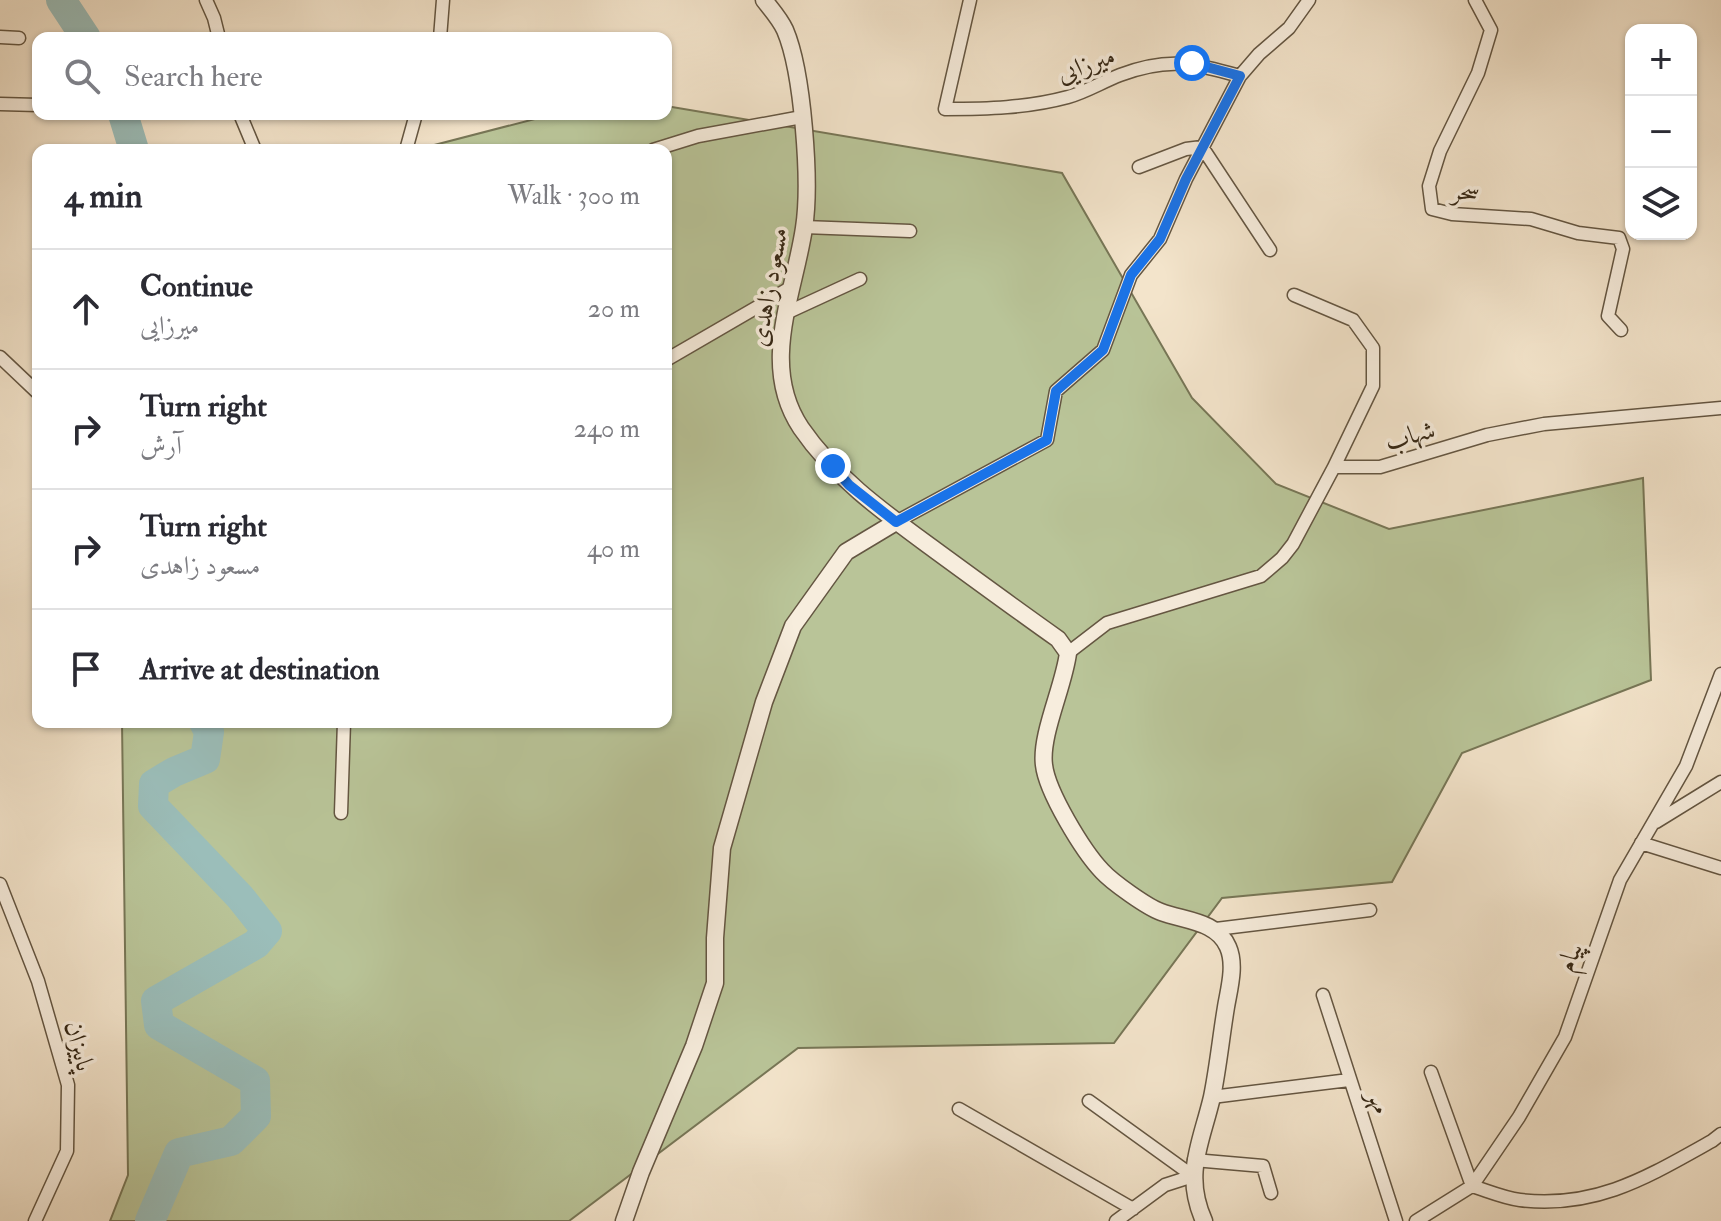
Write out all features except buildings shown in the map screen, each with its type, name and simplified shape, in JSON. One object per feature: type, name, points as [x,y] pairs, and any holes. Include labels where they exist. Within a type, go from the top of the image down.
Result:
[{"type":"street","points":[[206,0],[218,32]]},
{"type":"street","points":[[440,32],[443,0]]},
{"type":"street","name":"مسعود زاهدی","points":[[764,0],[784,29],[794,58],[802,117],[806,191],[804,227],[784,314],[780,369],[786,399],[801,428],[849,485],[1058,639],[1068,653]]},
{"type":"street","name":"میرزایی","points":[[970,0],[945,109],[1008,109],[1070,96],[1158,63],[1192,63],[1240,76]]},
{"type":"street","points":[[624,1221],[641,1172],[694,1046],[715,983],[722,848],[764,702],[793,626],[846,552],[1047,440],[1056,391],[1103,350],[1131,275],[1160,239],[1202,147],[1240,76],[1259,54],[1289,28],[1309,0]]},
{"type":"street","name":"سحر","points":[[1475,0],[1491,30],[1478,73],[1440,151],[1429,186],[1432,209],[1452,214],[1531,219],[1578,233],[1619,238],[1623,249],[1608,316],[1621,330]]},
{"type":"street","points":[[0,37],[19,38]]},
{"type":"street","points":[[0,104],[32,105]]},
{"type":"street","points":[[672,144],[698,136],[802,117]]},
{"type":"street","points":[[242,120],[252,144]]},
{"type":"street","points":[[408,144],[414,120]]},
{"type":"street","points":[[1139,167],[1186,149],[1202,147]]},
{"type":"street","points":[[1202,147],[1270,250]]},
{"type":"street","points":[[804,227],[910,231]]},
{"type":"street","points":[[784,314],[860,279]]},
{"type":"street","points":[[672,357],[790,288]]},
{"type":"street","name":"شهاب","points":[[1294,295],[1353,320],[1373,348],[1373,386],[1334,467],[1380,467],[1487,435],[1544,424],[1721,408]]},
{"type":"street","points":[[0,357],[32,387]]},
{"type":"street","points":[[1334,467],[1293,544],[1261,576],[1107,623],[1068,653],[1043,764],[1062,813],[1102,871],[1157,911],[1216,929],[1370,910]]},
{"type":"street","name":"پیام","points":[[1416,1221],[1472,1186],[1519,1117],[1565,1037],[1620,880],[1686,766],[1721,674]]},
{"type":"street","points":[[341,813],[344,728]]},
{"type":"street","points":[[1652,824],[1721,782]]},
{"type":"street","points":[[1641,843],[1721,868]]},
{"type":"street","name":"پاییزان","points":[[0,884],[38,981],[68,1085],[67,1151],[35,1221]]},
{"type":"street","points":[[1204,1221],[1195,1194],[1194,1168],[1212,1097],[1231,974],[1229,948],[1216,929]]},
{"type":"street","name":"مهر","points":[[1323,995],[1396,1221]]},
{"type":"street","points":[[1431,1072],[1472,1186],[1519,1199],[1570,1201],[1633,1184],[1721,1134]]},
{"type":"street","points":[[1212,1097],[1349,1080]]},
{"type":"street","points":[[1089,1101],[1194,1168]]},
{"type":"street","points":[[959,1109],[1133,1209]]},
{"type":"street","points":[[1116,1221],[1194,1168],[1263,1166],[1271,1193]]},
{"type":"green space","points":[[672,107],[1062,173],[1192,398],[1276,484],[1389,529],[1643,478],[1651,680],[1462,753],[1392,882],[1222,898],[1114,1043],[798,1048],[569,1221],[110,1221],[128,1175],[122,728],[672,728],[672,144],[438,144],[531,120],[672,120]]},
{"type":"waterway","points":[[61,0],[82,32]]},
{"type":"waterway","points":[[125,120],[132,144]]},
{"type":"waterway","points":[[150,1221],[179,1153],[231,1141],[256,1116],[255,1081],[159,1025],[156,1001],[256,944],[267,931],[240,897],[153,806],[154,784],[205,759],[207,728]]},
{"type":"route","points":[[833,466],[849,485],[896,522],[1047,440],[1056,391],[1103,350],[1131,275],[1160,239],[1186,179],[1240,76],[1192,63]]}]
